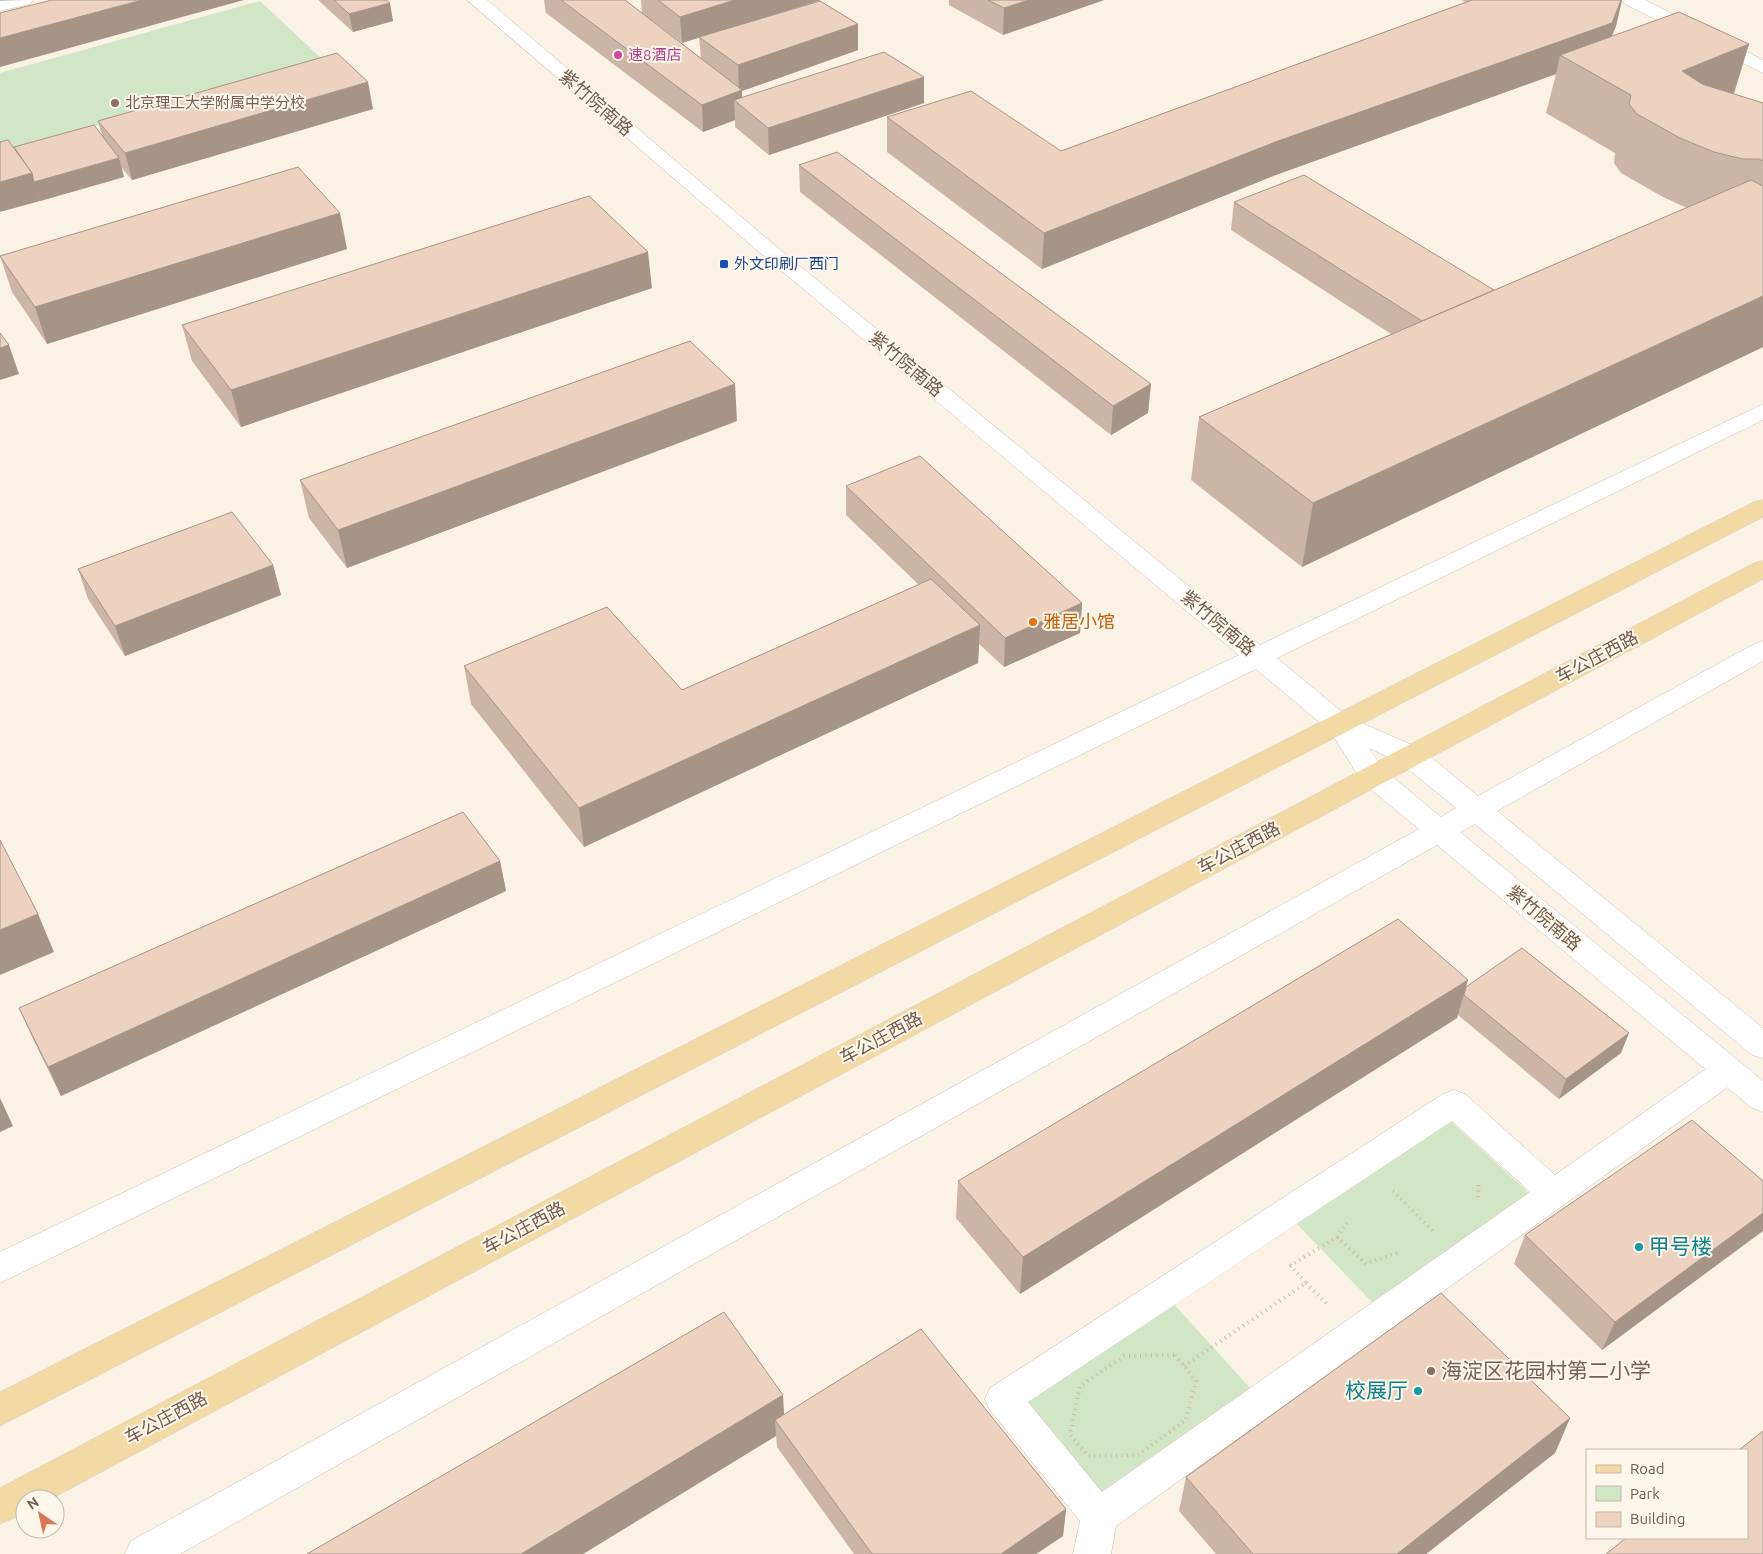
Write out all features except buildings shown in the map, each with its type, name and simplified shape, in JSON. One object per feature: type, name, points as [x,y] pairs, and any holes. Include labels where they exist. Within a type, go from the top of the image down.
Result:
[{"type":"main road","points":[[0,1410],[1763,507]]},
{"type":"main road","name":"车公庄西路","points":[[0,1507],[1763,569]]},
{"type":"street","points":[[0,6],[24,0]]},
{"type":"street","name":"紫竹院南路","points":[[476,0],[757,240],[1339,724],[1411,756],[1763,1046]]},
{"type":"street","points":[[1631,0],[1763,67]]},
{"type":"street","points":[[0,1268],[1763,410]]},
{"type":"street","points":[[144,1554],[1763,650]]},
{"type":"street","name":"紫竹院南路","points":[[1339,724],[1373,776],[1763,1099]]},
{"type":"street","points":[[1092,1554],[1099,1516],[1728,1070]]},
{"type":"street","points":[[1099,1516],[1003,1399],[1454,1103],[1554,1194]]},
{"type":"path","points":[[1473,1173],[1479,1179],[1478,1203]]},
{"type":"path","points":[[1390,1189],[1439,1237]]},
{"type":"path","points":[[1290,1266],[1338,1237],[1353,1215]]},
{"type":"path","points":[[1184,1366],[1306,1283],[1258,1230]]},
{"type":"path","points":[[1338,1237],[1366,1264],[1403,1251]]},
{"type":"path","points":[[1175,1355],[1184,1366],[1196,1380],[1186,1420],[1138,1455],[1088,1456],[1070,1435],[1080,1386],[1124,1356],[1175,1355]]},
{"type":"green space","points":[[260,1],[323,60],[0,154],[0,73]]},
{"type":"green space","points":[[1448,1119],[1530,1194],[1372,1302],[1294,1221]]},
{"type":"green space","points":[[1171,1301],[1250,1388],[1101,1492],[1024,1399]]},
{"type":"place","name":"速8酒店","points":[[618,55]]},
{"type":"place","name":"北京理工大学附属中学分校","points":[[115,103]]},
{"type":"place","name":"外文印刷厂西门","points":[[724,264]]},
{"type":"place","name":"雅居小馆","points":[[1033,622]]},
{"type":"place","name":"甲号楼","points":[[1639,1247]]},
{"type":"place","name":"海淀区花园村第二小学","points":[[1431,1371]]},
{"type":"place","name":"校展厅","points":[[1418,1391]]}]
